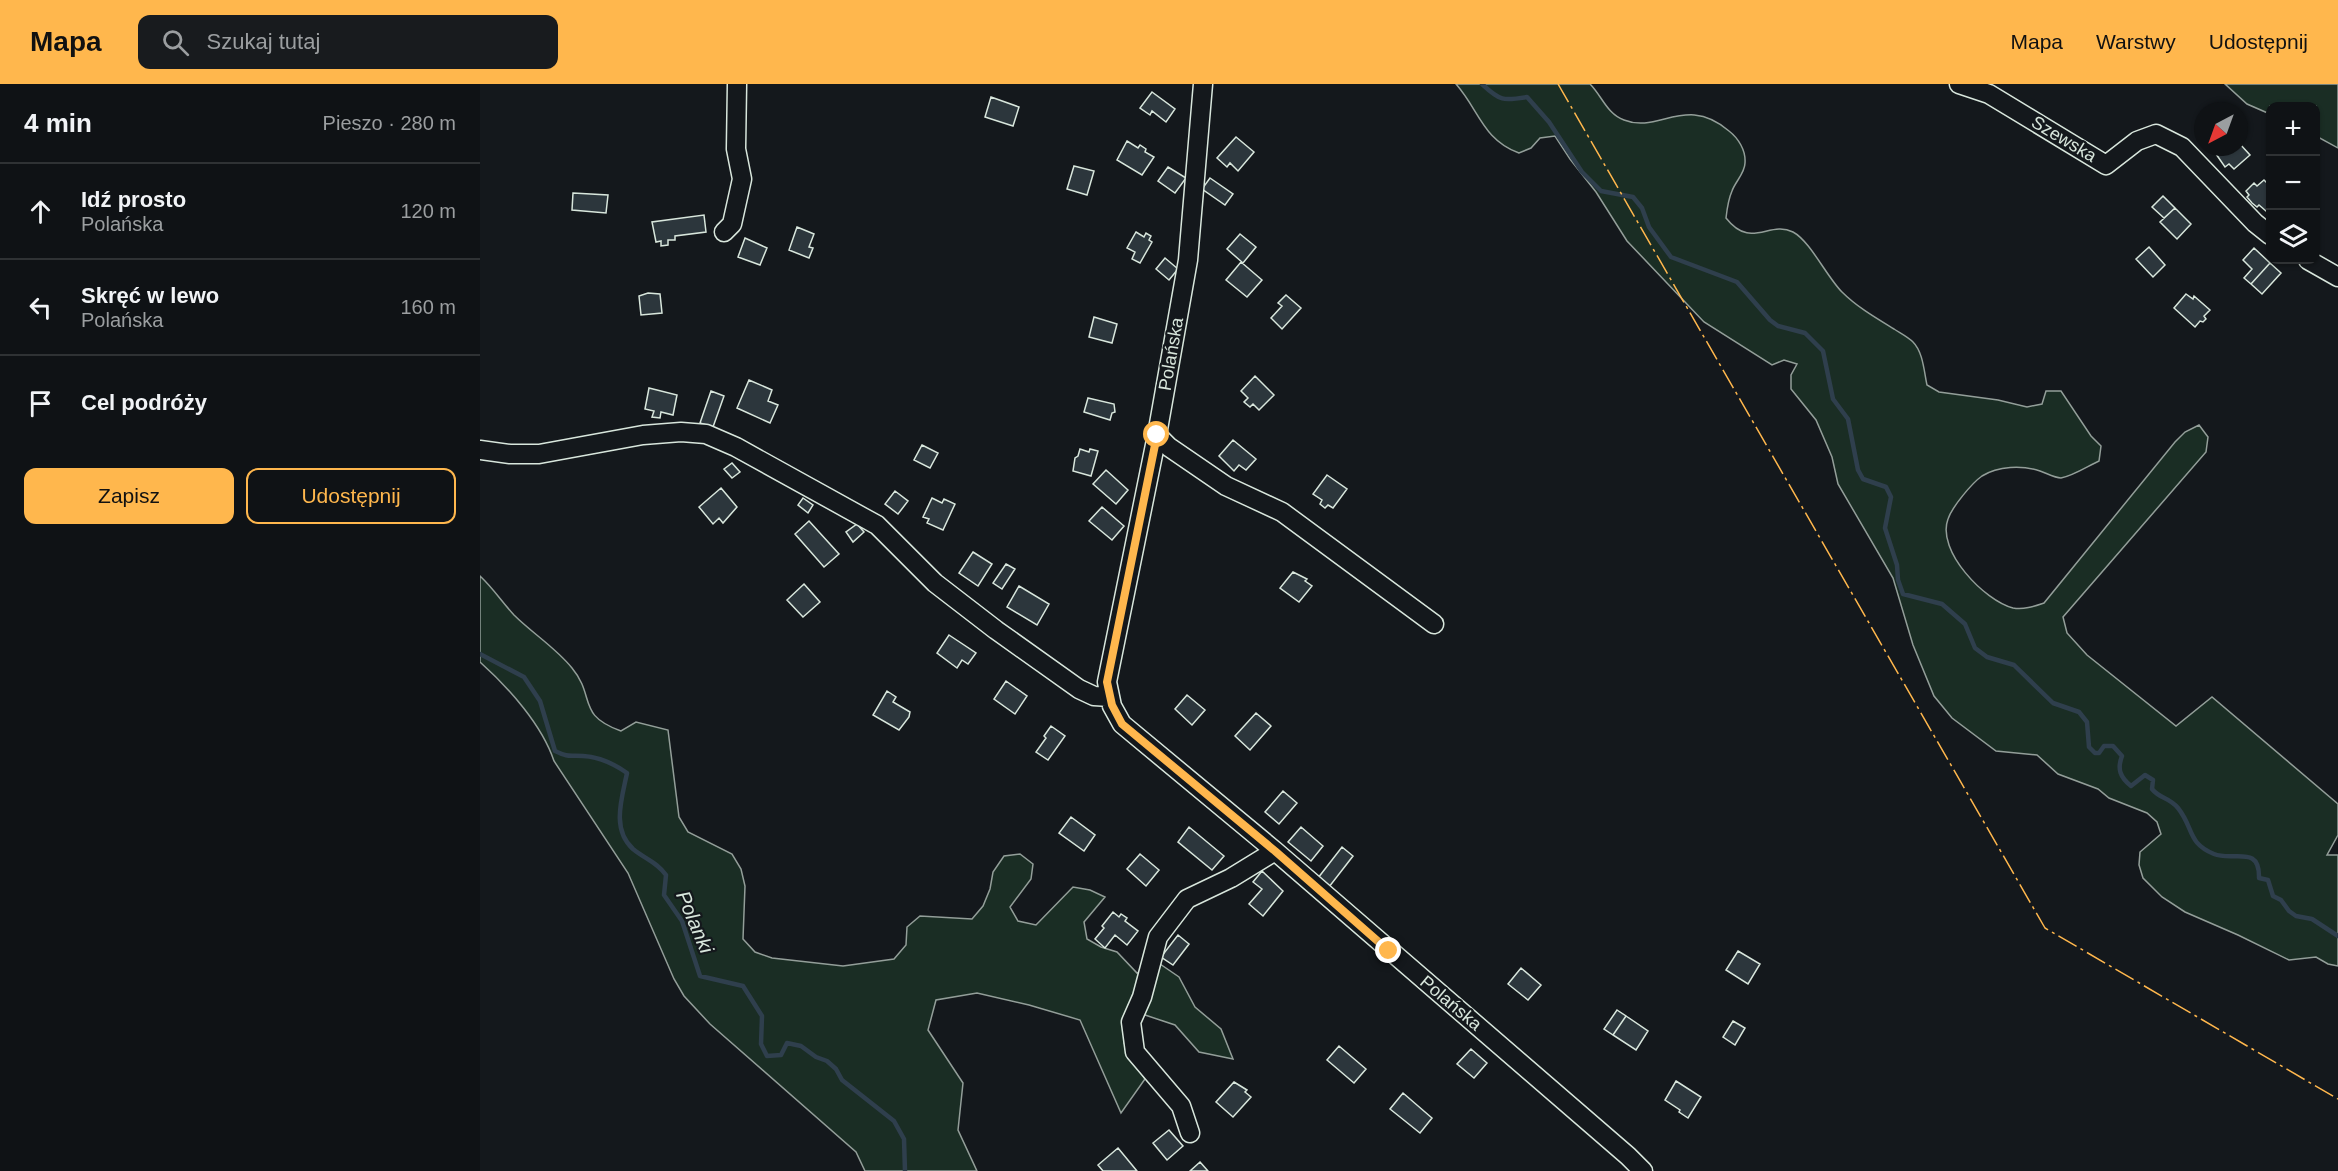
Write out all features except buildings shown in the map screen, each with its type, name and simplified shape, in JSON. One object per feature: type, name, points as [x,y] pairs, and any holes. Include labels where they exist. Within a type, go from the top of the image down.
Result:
[{"type":"street","points":[[724,232],[732,224],[742,179],[736,149],[738,116],[736,84]]},
{"type":"street","name":"Polańska","points":[[1203,84],[1188,260],[1157,435],[1107,682],[1112,705],[1122,724],[1275,851],[1576,1111],[1642,1171]]},
{"type":"street","name":"Szewska","points":[[1959,84],[1989,94],[2106,165],[2137,141],[2156,134],[2182,147],[2254,223],[2266,231]]},
{"type":"street","points":[[2315,264],[2338,277]]},
{"type":"street","points":[[480,450],[510,454],[539,454],[643,435],[681,432],[706,434],[736,447],[877,525],[935,583],[996,630],[1079,689],[1094,696],[1110,697]]},
{"type":"street","points":[[1157,435],[1169,447],[1226,486],[1282,512],[1434,624]]},
{"type":"street","points":[[1190,1133],[1181,1106],[1135,1052],[1131,1022],[1142,997],[1158,937],[1187,899],[1231,878],[1275,851]]},
{"type":"green space","points":[[1456,84],[1590,84],[1613,114],[1624,120],[1637,123],[1686,115],[1714,120],[1735,137],[1743,149],[1745,158],[1745,167],[1733,188],[1726,218],[1744,232],[1784,229],[1793,232],[1806,243],[1836,285],[1848,297],[1913,342],[1921,356],[1927,385],[1939,392],[1998,400],[2027,407],[2042,404],[2046,391],[2061,391],[2091,436],[2101,446],[2099,461],[2061,478],[2026,468],[2003,468],[1988,473],[1978,479],[1968,490],[1948,519],[1946,532],[1956,559],[1977,585],[1989,596],[2002,603],[2013,608],[2021,608],[2044,603],[2175,442],[2185,432],[2199,425],[2208,437],[2206,452],[2063,617],[2067,633],[2087,655],[2176,726],[2212,697],[2338,804],[2338,835],[2327,855],[2338,855],[2338,966],[2328,964],[2316,957],[2289,960],[2185,912],[2162,897],[2143,878],[2139,865],[2140,852],[2161,834],[2157,822],[2147,813],[2109,798],[2098,789],[2058,774],[2037,755],[1996,751],[1952,718],[1934,696],[1913,645],[1893,578],[1838,484],[1832,457],[1816,420],[1791,389],[1791,375],[1797,364],[1784,360],[1772,365],[1704,322],[1627,241],[1596,192],[1555,136],[1540,138],[1531,148],[1519,153],[1507,147],[1489,132]]},
{"type":"green space","points":[[2225,84],[2338,84],[2338,148],[2320,138],[2320,102],[2266,102],[2266,112],[2245,102]]},
{"type":"green space","points":[[480,576],[514,615],[572,668],[579,678],[592,712],[598,718],[621,731],[636,722],[668,730],[679,817],[688,832],[732,854],[741,869],[745,886],[743,939],[755,952],[772,958],[843,966],[894,959],[906,945],[907,927],[920,916],[972,919],[983,906],[990,889],[993,872],[1004,856],[1020,854],[1033,864],[1031,879],[1010,907],[1018,921],[1036,925],[1073,887],[1090,890],[1105,897],[1084,922],[1087,939],[1117,952],[1137,973],[1160,964],[1179,977],[1195,1007],[1221,1029],[1233,1059],[1199,1052],[1175,1025],[1142,1014],[1124,1043],[1145,1079],[1121,1113],[1080,1020],[977,993],[936,1000],[928,1030],[963,1083],[958,1130],[977,1171],[865,1171],[856,1152],[710,1024],[684,996],[674,979],[628,873],[554,761],[549,747],[533,721],[513,695],[480,662]]},
{"type":"waterway","points":[[1482,84],[1498,97],[1512,99],[1527,97],[1549,122],[1582,172],[1601,191],[1633,197],[1642,208],[1649,227],[1671,257],[1737,282],[1770,320],[1778,326],[1805,333],[1823,351],[1833,399],[1848,419],[1858,470],[1863,479],[1886,487],[1891,497],[1885,528],[1897,565],[1898,580],[1903,594],[1942,604],[1965,624],[1975,648],[1987,657],[2014,665],[2053,703],[2079,712],[2087,722],[2089,747],[2095,753],[2099,753],[2104,746],[2113,746],[2122,756],[2120,772],[2131,786],[2145,775],[2153,780],[2152,789],[2178,808],[2199,845],[2214,854],[2244,856],[2255,861],[2259,878],[2268,880],[2273,896],[2281,900],[2289,911],[2296,916],[2312,919],[2338,936]]},
{"type":"waterway","name":"Polanki","points":[[480,654],[524,677],[540,701],[555,751],[566,755],[601,759],[627,773],[620,813],[622,832],[633,849],[655,864],[666,875],[664,895],[682,921],[700,976],[743,986],[762,1016],[761,1044],[767,1056],[781,1055],[787,1043],[801,1046],[816,1057],[827,1061],[836,1069],[842,1080],[894,1121],[904,1139],[905,1171]]},
{"type":"power","points":[[1558,84],[2045,928],[2338,1099]]},
{"type":"route","points":[[1157,435],[1107,682],[1112,705],[1122,724],[1275,851],[1389,951]]}]
